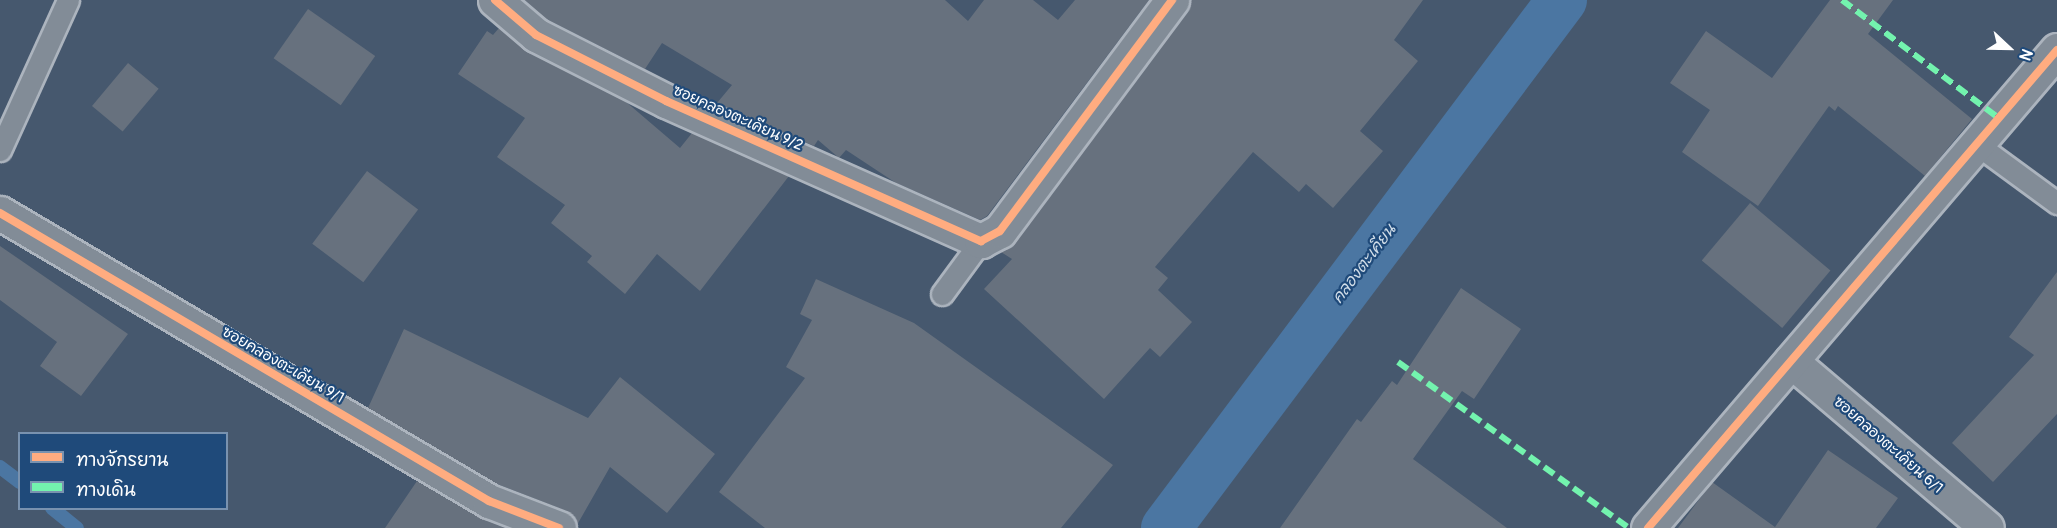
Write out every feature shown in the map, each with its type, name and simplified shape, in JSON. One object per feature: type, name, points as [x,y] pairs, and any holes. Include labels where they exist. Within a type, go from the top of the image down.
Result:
[{"type":"street","name":"ซอยคลองตะเคียน 9/2","points":[[495,0],[536,35],[666,101],[981,241]]},
{"type":"street","points":[[981,241],[1000,231],[1172,0]]},
{"type":"street","points":[[1648,528],[1975,143],[2057,50]]},
{"type":"street","name":"ซอยคลองตะเคียน 9/1","points":[[0,213],[489,501],[559,528]]},
{"type":"street","name":"ซอยคลองตะเคียน 6/1","points":[[1791,361],[1987,528]]},
{"type":"lane","points":[[0,150],[68,0]]},
{"type":"lane","points":[[1975,143],[2057,203]]},
{"type":"lane","points":[[942,294],[981,241]]},
{"type":"building","points":[[524,0],[945,0],[968,21],[984,0],[1033,0],[1058,20],[1075,0],[1149,0],[987,216],[980,220],[896,183],[846,150],[839,158],[818,140],[814,146],[717,103],[732,85],[662,43],[645,69],[546,19]]},
{"type":"building","points":[[1190,0],[1423,0],[1394,40],[1418,61],[1360,131],[1383,151],[1333,208],[1306,184],[1299,192],[1253,152],[1155,267],[1168,278],[1158,290],[1192,322],[1160,357],[1150,348],[1104,399],[984,289],[1012,259],[1001,252],[1015,242],[1187,11]]},
{"type":"building","points":[[1830,0],[1893,0],[1868,34],[1972,119],[1925,176],[1838,106],[1835,111],[1829,106],[1758,206],[1682,152],[1710,110],[1670,83],[1706,31],[1772,78]]},
{"type":"building","points":[[308,9],[375,56],[341,105],[274,58]]},
{"type":"building","points":[[499,28],[528,52],[625,101],[680,148],[692,133],[789,176],[700,291],[657,254],[625,294],[587,262],[592,256],[551,223],[565,205],[497,157],[525,118],[458,74],[487,31],[493,35]]},
{"type":"building","points":[[128,63],[159,89],[123,132],[92,106]]},
{"type":"building","points":[[367,171],[418,210],[363,282],[312,244]]},
{"type":"building","points":[[1750,203],[1830,270],[1782,328],[1702,260]]},
{"type":"building","points":[[0,246],[128,334],[81,396],[40,366],[57,342],[0,300]]},
{"type":"building","points":[[2057,272],[2057,414],[1993,482],[1952,443],[2034,355],[2009,337]]},
{"type":"building","points":[[816,279],[914,323],[1113,465],[1061,528],[765,528],[719,492],[805,378],[786,367],[812,320],[800,314]]},
{"type":"building","points":[[1461,288],[1521,329],[1474,399],[1462,391],[1413,459],[1507,528],[1280,528],[1357,419],[1361,422],[1392,381],[1397,385]]},
{"type":"building","points":[[404,329],[588,418],[620,377],[715,454],[667,513],[610,467],[577,525],[566,511],[497,484],[368,408]]},
{"type":"building","points":[[1828,450],[1898,498],[1876,528],[1678,528],[1712,482],[1775,527]]},
{"type":"building","points":[[417,481],[480,517],[507,528],[385,528]]},
{"type":"waterway","name":"คลองตะเคียน","points":[[1166,528],[1562,0]]},
{"type":"waterway","points":[[0,467],[18,480]]},
{"type":"waterway","points":[[54,510],[77,528]]},
{"type":"marked path","points":[[1842,0],[1997,117]]},
{"type":"marked path","points":[[1398,362],[1629,528]]},
{"type":"cycle path","points":[[495,0],[536,35],[666,101],[981,241],[1000,231],[1172,0]]},
{"type":"cycle path","points":[[1648,528],[2057,50]]},
{"type":"cycle path","points":[[0,213],[489,501],[559,528]]}]
